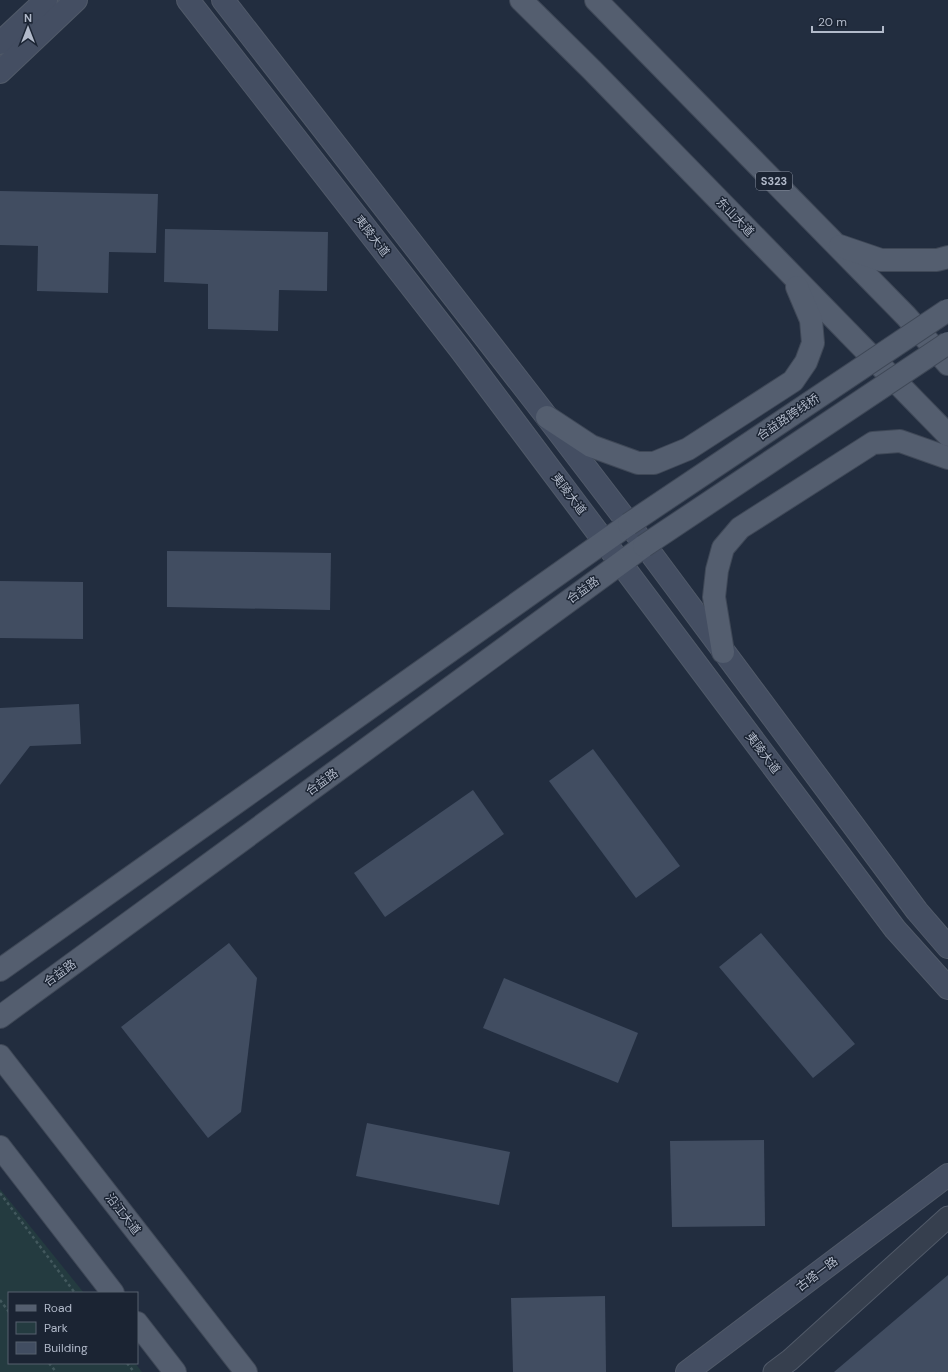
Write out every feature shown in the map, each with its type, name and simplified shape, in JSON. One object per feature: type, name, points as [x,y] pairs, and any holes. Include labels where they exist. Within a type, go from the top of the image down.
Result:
[{"type":"main road","points":[[0,44],[46,0]]},
{"type":"main road","points":[[0,72],[76,0]]},
{"type":"main road","name":"夷陵大道","points":[[188,0],[460,349],[895,929],[948,988]]},
{"type":"main road","points":[[223,0],[629,524],[917,911],[948,947]]},
{"type":"main road","name":"东山大道","points":[[521,0],[592,70],[948,435]]},
{"type":"main road","name":"S323","points":[[596,0],[906,316],[948,364]]},
{"type":"main road","points":[[836,244],[881,260],[937,260],[948,257]]},
{"type":"main road","points":[[547,417],[591,446],[638,463],[654,463],[688,449],[793,381],[806,362],[813,343],[811,320],[792,275]]},
{"type":"main road","name":"合益路跨线桥","points":[[629,524],[948,310]]},
{"type":"main road","points":[[644,546],[948,343]]},
{"type":"main road","points":[[723,652],[714,597],[717,570],[723,548],[740,528],[872,443],[900,441],[948,458]]},
{"type":"main road","points":[[0,970],[629,524]]},
{"type":"main road","name":"合益路","points":[[0,1017],[644,546]]},
{"type":"main road","name":"沿江大道","points":[[0,1056],[246,1372]]},
{"type":"main road","points":[[0,1147],[113,1292]]},
{"type":"main road","name":"古塔一路","points":[[687,1372],[948,1176]]},
{"type":"main road","points":[[138,1324],[175,1372]]},
{"type":"street","points":[[774,1372],[790,1360],[948,1217]]},
{"type":"path","points":[[0,1193],[73,1292]]},
{"type":"path","points":[[0,1300],[8,1311]]},
{"type":"path","points":[[50,1364],[56,1372]]},
{"type":"path","points":[[128,1364],[134,1372]]},
{"type":"green space","points":[[0,1189],[83,1292],[8,1292],[8,1364],[136,1364],[142,1372],[0,1372]]},
{"type":"building","points":[[0,191],[158,194],[156,253],[109,252],[108,293],[37,291],[38,246],[0,245]]},
{"type":"building","points":[[165,229],[328,232],[327,291],[279,290],[278,331],[208,329],[208,284],[164,282]]},
{"type":"building","points":[[167,551],[331,553],[330,610],[167,607]]},
{"type":"building","points":[[0,581],[83,582],[83,639],[0,638]]},
{"type":"building","points":[[79,704],[81,744],[30,746],[0,785],[0,708]]},
{"type":"building","points":[[593,749],[680,866],[636,898],[549,781]]},
{"type":"building","points":[[473,790],[504,834],[385,917],[354,873]]},
{"type":"building","points":[[761,933],[855,1044],[813,1078],[719,967]]},
{"type":"building","points":[[229,943],[257,978],[241,1112],[208,1138],[121,1027]]},
{"type":"building","points":[[504,978],[638,1033],[618,1083],[483,1028]]},
{"type":"building","points":[[367,1123],[510,1152],[499,1205],[356,1176]]},
{"type":"building","points":[[764,1140],[765,1226],[672,1227],[670,1141]]},
{"type":"building","points":[[948,1275],[948,1372],[834,1372]]},
{"type":"building","points":[[605,1296],[606,1372],[513,1372],[511,1298]]}]
